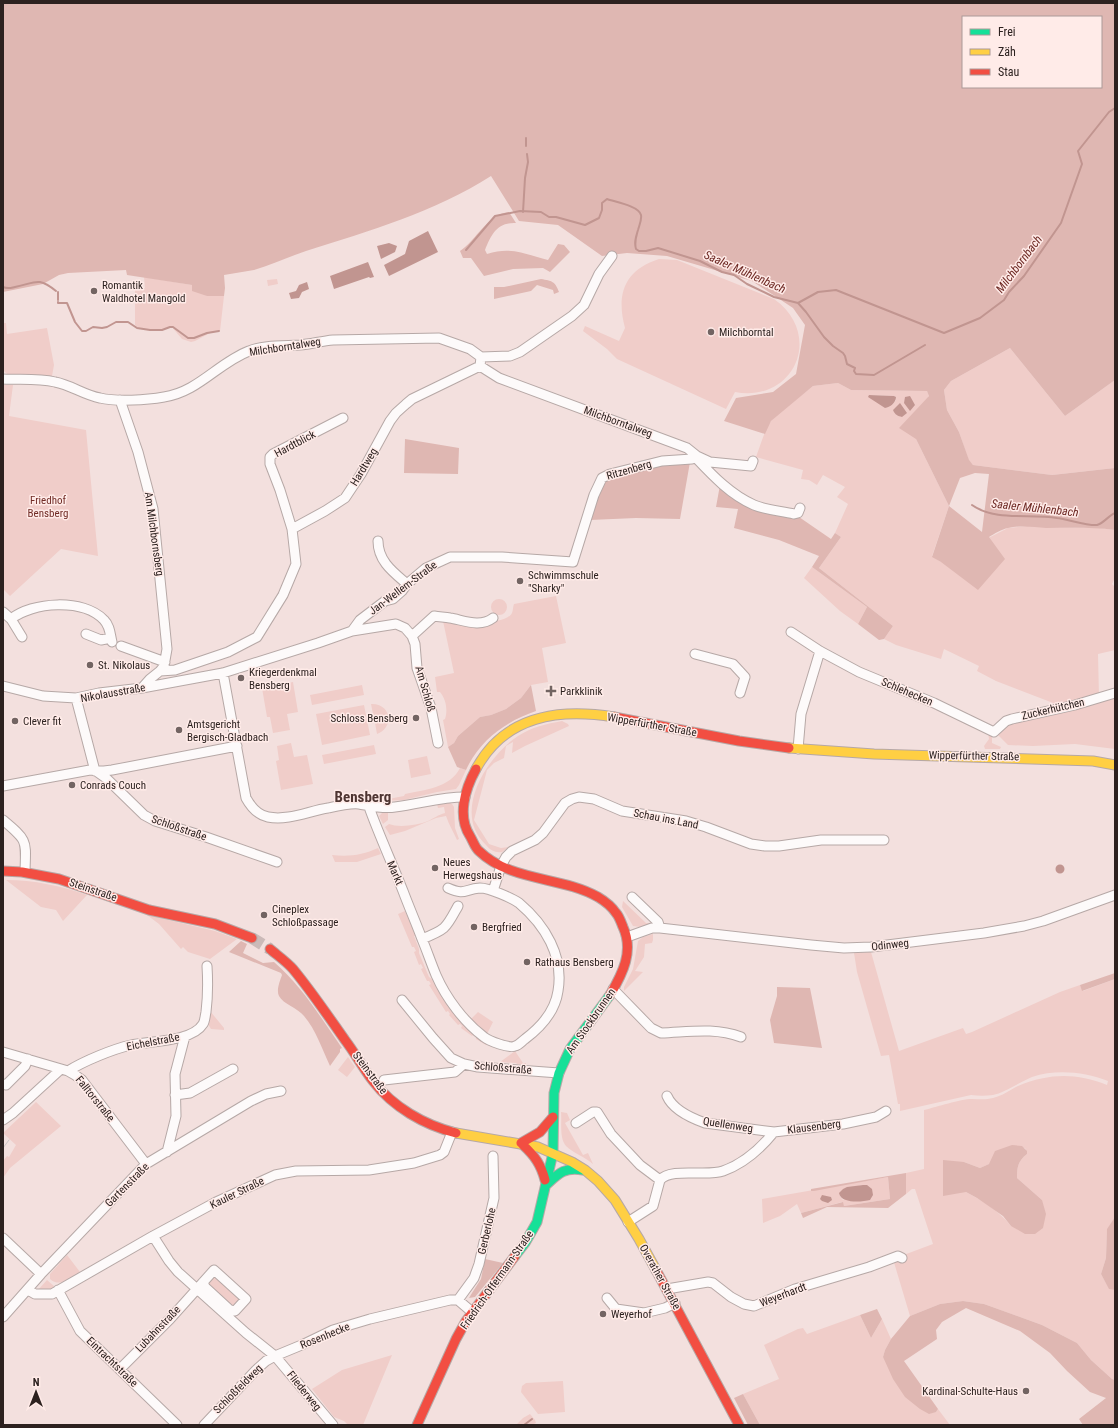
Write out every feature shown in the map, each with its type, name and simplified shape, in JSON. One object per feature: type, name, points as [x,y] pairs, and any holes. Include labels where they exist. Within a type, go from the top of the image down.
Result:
[{"type":"main road","name":"Wipperfürther Straße","points":[[627,936],[617,915],[601,900],[576,888],[494,863],[474,846],[469,838],[464,822],[465,798],[476,768],[491,747],[512,730],[523,724],[535,719],[556,714],[585,713],[798,749],[1093,761],[1115,765]]},
{"type":"main road","name":"Steinstraße","points":[[3,871],[25,872],[54,877],[148,909],[223,926],[252,938]]},
{"type":"main road","name":"Am Stockbrunnen","points":[[553,1153],[554,1093],[559,1073],[564,1059],[572,1045],[613,989],[622,974],[627,960],[627,936]]},
{"type":"main road","name":"Steinstraße","points":[[270,949],[292,968],[346,1041],[373,1081],[402,1109],[418,1119],[452,1132],[521,1143],[538,1147],[553,1153]]},
{"type":"main road","points":[[553,1117],[540,1132],[521,1143],[534,1155],[542,1166],[546,1185],[567,1168],[585,1170]]},
{"type":"main road","name":"Overather Straße","points":[[553,1153],[585,1170],[598,1181],[615,1200],[667,1289],[739,1425]]},
{"type":"main road","name":"Friedrich-Offermann-Straße","points":[[417,1425],[456,1339],[472,1312],[525,1243],[537,1222],[553,1153]]},
{"type":"street","points":[[480,366],[481,357],[510,356],[520,352],[572,316],[584,305],[599,274],[612,256]]},
{"type":"street","name":"Milchborntalweg","points":[[3,379],[53,381],[101,398],[120,400],[164,397],[183,392],[206,378],[224,364],[250,350],[318,341],[379,338],[439,338],[470,349],[481,357]]},
{"type":"street","name":"Milchborntalweg","points":[[480,366],[500,378],[687,448],[697,457],[710,462],[751,466],[753,461]]},
{"type":"street","name":"Hardtweg","points":[[292,529],[345,498],[361,474],[383,431],[396,413],[412,399],[480,366]]},
{"type":"street","name":"Am Milchbornsberg","points":[[120,400],[138,452],[152,509],[167,655],[164,666],[160,671]]},
{"type":"street","name":"Hardtblick","points":[[292,529],[270,464],[270,457],[273,454],[343,418]]},
{"type":"street","points":[[697,457],[710,473],[732,492],[755,505],[794,514],[798,513],[800,508]]},
{"type":"street","name":"Ritzenberg","points":[[573,562],[594,495],[602,478],[610,474],[662,461],[697,457]]},
{"type":"street","points":[[142,688],[160,671],[175,670],[228,652],[258,637],[283,595],[296,564],[292,529]]},
{"type":"street","points":[[378,542],[378,548],[387,566],[407,584]]},
{"type":"street","name":"Jan-Wellem-Straße","points":[[223,673],[352,631],[360,620],[385,601],[393,599],[407,584],[426,568],[450,557],[502,557],[573,562]]},
{"type":"street","points":[[11,619],[18,613],[34,608],[55,605],[73,606],[94,613],[104,620],[110,630],[111,640],[101,640],[86,634]]},
{"type":"street","points":[[3,612],[11,619],[22,637]]},
{"type":"street","points":[[352,631],[396,624],[405,628],[412,636],[434,616],[471,623],[489,621],[493,618]]},
{"type":"street","name":"Schlehecken","points":[[791,632],[859,672],[934,703],[994,732]]},
{"type":"street","name":"Am Schloß","points":[[412,636],[417,668],[431,708],[438,742]]},
{"type":"street","points":[[121,646],[165,662]]},
{"type":"street","points":[[798,749],[801,714],[820,650]]},
{"type":"street","points":[[695,654],[734,664],[745,677],[740,693]]},
{"type":"street","points":[[223,673],[246,798],[252,807],[262,815],[277,818],[358,804],[369,807],[393,808],[449,797],[465,798]]},
{"type":"street","name":"Nikolausstraße","points":[[95,771],[76,698],[99,693],[142,688],[223,673]]},
{"type":"street","points":[[3,686],[43,696],[76,698]]},
{"type":"street","name":"Zuckerhütchen","points":[[994,732],[1006,721],[1012,719],[1075,705],[1115,693]]},
{"type":"street","points":[[3,786],[90,770],[112,770],[237,746]]},
{"type":"street","name":"Schloßstraße","points":[[95,771],[106,778],[144,815],[155,821],[277,862]]},
{"type":"street","name":"Schau ins Land","points":[[501,866],[506,857],[512,852],[528,844],[543,833],[565,803],[579,797],[594,799],[622,811],[686,821],[706,827],[735,839],[765,846],[778,846],[822,840],[884,840]]},
{"type":"street","name":"Markt","points":[[369,807],[436,976],[446,994],[469,1024],[486,1038],[510,1047],[514,1047],[537,1030],[550,1013],[558,991],[555,953],[548,936],[528,912],[517,902],[493,891]]},
{"type":"street","points":[[3,820],[21,836],[24,841],[26,847],[25,872]]},
{"type":"street","points":[[448,888],[458,892],[480,888],[493,891],[501,866]]},
{"type":"street","name":"Odinweg","points":[[627,936],[652,928],[660,928],[844,948],[871,947],[984,933],[1024,926],[1043,921],[1115,895]]},
{"type":"street","points":[[632,896],[658,922],[660,928]]},
{"type":"street","points":[[422,939],[446,928],[458,906]]},
{"type":"street","name":"Eichelstraße","points":[[3,1120],[65,1070],[130,1045],[185,1036],[198,1029],[204,1023],[209,986],[207,966]]},
{"type":"street","points":[[613,989],[651,1028],[656,1031],[704,1030],[730,1033],[741,1038]]},
{"type":"street","name":"Schloßstraße","points":[[402,1000],[437,1043],[452,1058],[464,1064],[478,1067],[559,1073]]},
{"type":"street","points":[[167,1152],[176,1116],[175,1074],[185,1036]]},
{"type":"street","name":"Falltorstraße","points":[[3,1052],[65,1070],[82,1080],[146,1164]]},
{"type":"street","points":[[3,1084],[6,1085],[25,1066],[28,1059]]},
{"type":"street","points":[[384,1080],[455,1072],[464,1064]]},
{"type":"street","points":[[175,1095],[190,1093],[233,1069]]},
{"type":"street","name":"Gartenstraße","points":[[3,1317],[41,1274],[146,1164],[251,1101],[266,1094],[281,1091]]},
{"type":"street","name":"Quellenweg","points":[[667,1096],[670,1103],[676,1108],[698,1121],[774,1132]]},
{"type":"street","name":"Klausenberg","points":[[660,1180],[669,1174],[708,1174],[722,1172],[745,1159],[774,1132],[843,1124],[876,1117],[886,1111]]},
{"type":"street","points":[[576,1124],[593,1112],[597,1112],[605,1126],[640,1165],[660,1180],[653,1206],[628,1222]]},
{"type":"street","name":"Kauler Straße","points":[[28,1290],[35,1294],[52,1294],[216,1202],[275,1175],[296,1171],[359,1171],[414,1163],[440,1155],[444,1152],[452,1132]]},
{"type":"street","name":"Gerberlohe","points":[[458,1300],[474,1278],[479,1264],[494,1198],[493,1156]]},
{"type":"street","points":[[153,1236],[178,1272],[200,1285],[205,1287],[230,1310],[235,1311],[246,1298],[214,1270],[200,1285]]},
{"type":"street","points":[[3,1238],[41,1274]]},
{"type":"street","name":"Weyerhardt","points":[[667,1289],[708,1282],[713,1283],[731,1297],[744,1304],[754,1306],[795,1289],[869,1267],[898,1256],[902,1258]]},
{"type":"street","points":[[200,1285],[246,1333],[275,1356]]},
{"type":"street","name":"Lubahnstraße","points":[[120,1369],[200,1285]]},
{"type":"street","name":"Eintrachtstraße","points":[[58,1290],[80,1331],[177,1425]]},
{"type":"street","points":[[607,1298],[616,1309],[644,1313],[665,1308],[674,1303]]},
{"type":"street","name":"Rosenhecke","points":[[275,1356],[327,1333],[363,1321],[450,1300],[458,1300]]},
{"type":"street","points":[[458,1300],[472,1312]]},
{"type":"street","name":"Schloßfeldweg","points":[[204,1425],[256,1370],[266,1361],[275,1356]]},
{"type":"street","name":"Fliederweg","points":[[275,1356],[333,1425]]},
{"type":"green space","name":"Milchborntal","points":[[659,259],[677,260],[774,299],[789,313],[797,330],[799,347],[796,363],[787,377],[773,387],[756,393],[735,392],[726,409],[617,359],[607,349],[583,331],[585,326],[619,341],[625,328],[622,316],[622,305],[626,285],[630,277],[638,270]]},
{"type":"green space","points":[[144,277],[192,285],[207,296],[224,296],[220,331],[210,333],[191,342],[182,339],[171,326],[158,331],[138,328],[135,325],[135,288],[145,288]]},
{"type":"green space","points":[[277,279],[278,284],[268,286],[267,280]]},
{"type":"green space","points":[[3,323],[6,323],[7,334],[47,328],[54,365],[52,376],[8,375],[3,370]]},
{"type":"green space","points":[[1010,348],[1065,416],[1115,380],[1115,468],[1052,475],[973,465],[969,461],[959,432],[947,410],[944,390],[951,381]]},
{"type":"green space","points":[[838,383],[851,390],[927,391],[929,395],[916,439],[949,506],[932,556],[941,562],[1008,528],[1027,526],[1075,528],[1092,527],[1115,530],[1115,578],[1112,584],[1115,587],[1115,650],[1098,654],[1099,697],[1061,706],[996,681],[977,671],[979,666],[944,649],[941,659],[896,645],[884,639],[893,626],[819,568],[841,537],[835,533],[848,504],[837,497],[845,487],[823,475],[817,485],[809,480],[801,479],[803,470],[756,457],[766,430],[775,416],[813,386]],"holes":[[[869,395],[896,397],[896,400],[892,405]]]},
{"type":"green space","name":"Friedhof Bensberg","points":[[3,385],[13,385],[9,416],[86,430],[98,556],[61,549],[10,596],[3,589]]},
{"type":"green space","points":[[812,567],[867,607],[858,624],[840,611],[804,578]]},
{"type":"green space","points":[[556,596],[566,643],[542,648],[548,682],[531,685],[521,698],[506,709],[491,715],[480,717],[448,747],[443,720],[446,716],[446,705],[440,692],[437,692],[435,677],[454,673],[443,621],[491,622],[508,617],[512,613],[514,604]]},
{"type":"green space","points":[[499,599],[505,601],[507,607],[505,613],[499,615],[493,613],[491,607],[493,601]]},
{"type":"green space","points":[[293,682],[298,712],[287,714],[290,730],[273,733],[270,717],[267,717],[262,688]]},
{"type":"green space","points":[[362,685],[364,695],[312,705],[310,695]]},
{"type":"green space","points":[[1115,696],[1115,749],[1075,744],[1033,746],[1008,745],[996,733],[1008,722]]},
{"type":"green space","points":[[371,704],[383,707],[388,716],[388,721],[383,731],[377,734],[375,723],[378,718],[373,714]]},
{"type":"green space","points":[[364,705],[370,735],[322,745],[316,714]]},
{"type":"green space","points":[[562,721],[569,726],[512,753],[513,742],[506,746],[504,758],[494,763],[487,770],[474,820],[489,844],[501,848],[509,847],[502,852],[493,851],[476,832],[472,817],[473,802],[477,786],[485,771],[506,745],[529,730],[550,723]]},
{"type":"green space","points":[[988,733],[992,736],[992,743],[1001,747],[1000,749],[985,749],[984,746],[989,739]]},
{"type":"green space","points":[[291,743],[294,757],[307,755],[313,784],[281,790],[276,761],[279,760],[277,746]]},
{"type":"green space","points":[[374,745],[376,754],[324,764],[322,755]]},
{"type":"green space","points":[[427,756],[431,774],[411,778],[408,760]]},
{"type":"green space","points":[[460,768],[466,770],[456,789],[404,800],[383,801],[443,784],[456,775]]},
{"type":"green space","points":[[448,802],[454,807],[455,828],[459,839],[457,840],[446,816],[436,818],[405,831],[390,835],[385,827],[389,824],[408,826],[428,821],[445,813],[444,807],[438,808],[437,804]]},
{"type":"green space","points":[[383,812],[388,812],[388,820],[383,824],[379,816]]},
{"type":"green space","points":[[378,848],[381,854],[357,862],[335,862],[332,855],[356,855]]},
{"type":"green space","points":[[6,880],[47,884],[87,895],[63,921],[56,910],[41,907]]},
{"type":"green space","points":[[623,901],[646,923],[654,923],[640,927],[633,926],[622,907]]},
{"type":"green space","points":[[405,911],[416,936],[414,936],[419,953],[429,977],[432,979],[455,1015],[470,1031],[487,1044],[486,1045],[461,1028],[462,1026],[460,1024],[458,1025],[449,1015],[450,1014],[448,1011],[446,1012],[429,985],[431,984],[427,981],[421,969],[423,968],[421,964],[419,965],[414,952],[416,951],[414,947],[412,947],[398,914]]},
{"type":"green space","points":[[147,915],[215,931],[237,939],[210,959],[188,952],[183,947],[181,949],[159,924]]},
{"type":"green space","points":[[653,934],[652,943],[645,944],[644,957],[635,971],[643,972],[624,991],[624,987],[633,969],[638,941],[643,937]]},
{"type":"green space","points":[[871,952],[899,1051],[963,1028],[966,1034],[972,1032],[1060,992],[1080,985],[1083,991],[1115,979],[1115,1217],[1107,1230],[1106,1258],[1101,1274],[1109,1288],[1115,1290],[1115,1380],[1091,1360],[1077,1343],[1042,1325],[984,1304],[963,1301],[940,1304],[910,1316],[893,1259],[933,1244],[915,1189],[912,1189],[906,1194],[906,1173],[924,1169],[924,1110],[961,1100],[993,1098],[1018,1086],[1052,1077],[1063,1076],[1085,1078],[1107,1085],[1108,1081],[1090,1075],[1061,1072],[1051,1073],[1032,1077],[993,1095],[971,1095],[900,1111],[900,1104],[898,1104],[889,1055],[881,1056],[857,972],[854,953]],"holes":[[[1025,1148],[1027,1154],[1019,1164],[1017,1178],[1042,1200],[1011,1226],[990,1207],[966,1192],[964,1162],[980,1168]]]},
{"type":"green space","points":[[210,1011],[224,1030],[211,1029],[208,1024]]},
{"type":"green space","points":[[478,1012],[493,1022],[487,1034],[471,1019]]},
{"type":"green space","points":[[515,1051],[523,1063],[526,1063],[526,1065],[500,1062]]},
{"type":"green space","points":[[348,1057],[355,1067],[347,1077],[338,1070]]},
{"type":"green space","points":[[36,1102],[61,1126],[10,1168],[3,1178],[3,1161],[7,1156],[9,1157],[16,1145],[3,1133]]},
{"type":"green space","points":[[561,1112],[567,1113],[570,1120],[565,1123],[583,1155],[588,1153],[593,1164],[566,1146],[564,1143],[562,1139]]},
{"type":"green space","points":[[888,1177],[890,1199],[844,1206],[842,1202],[801,1213],[797,1204],[780,1216],[763,1223],[762,1199]],"holes":[[[863,1185],[843,1200],[840,1196],[843,1189]]]},
{"type":"green space","points":[[67,1255],[80,1272],[65,1281],[58,1283],[54,1282],[50,1279],[50,1274]]},
{"type":"green space","points":[[213,1273],[243,1298],[235,1309],[206,1287]]},
{"type":"green space","points":[[47,1280],[55,1287],[49,1291],[38,1290]]},
{"type":"green space","points":[[860,1315],[871,1338],[882,1319],[891,1339],[883,1357],[936,1412],[938,1409],[950,1425],[760,1425],[743,1394],[779,1379],[764,1345],[798,1329],[803,1328],[807,1334]]},
{"type":"green space","points":[[392,1355],[363,1425],[348,1425],[344,1421],[334,1417],[312,1389],[342,1370]]},
{"type":"green space","points":[[563,1381],[565,1412],[538,1414],[521,1392],[522,1386],[526,1383]]},
{"type":"green space","points":[[530,1414],[536,1423],[532,1425],[516,1425],[523,1418]]},
{"type":"shaded area","points":[[3,3],[1115,3],[1115,380],[1065,416],[1010,348],[951,381],[944,390],[947,410],[959,432],[969,460],[973,465],[1052,475],[1115,468],[1115,530],[1023,526],[1001,530],[989,537],[1005,559],[978,590],[932,557],[949,506],[916,439],[899,428],[929,396],[927,391],[851,390],[838,383],[813,386],[771,421],[765,434],[724,421],[736,398],[773,392],[796,374],[805,325],[793,308],[752,281],[667,256],[627,253],[602,256],[558,225],[519,221],[491,176],[470,189],[401,220],[306,251],[267,266],[254,270],[224,275],[224,296],[207,296],[192,291],[192,285],[127,275],[126,270],[68,273],[59,275],[43,284],[3,292]],"holes":[[[975,473],[989,474],[982,532],[949,506],[960,478]]]},
{"type":"shaded area","points":[[509,212],[516,223],[509,223],[499,227],[496,230],[485,250],[487,254],[511,251],[525,253],[548,260],[558,244],[564,245],[570,252],[550,272],[543,268],[513,269],[484,276],[471,258],[463,258],[460,251],[494,217]]},
{"type":"shaded area","points":[[428,231],[438,252],[389,276],[384,265],[405,254],[409,241]]},
{"type":"shaded area","points":[[389,243],[397,246],[395,252],[381,259],[377,246]]},
{"type":"shaded area","points":[[368,262],[374,277],[369,277],[334,289],[330,276]]},
{"type":"shaded area","points":[[541,279],[553,282],[559,292],[554,294],[553,290],[537,285],[531,291],[494,299],[494,287],[504,287]]},
{"type":"shaded area","points":[[307,282],[309,289],[302,292],[299,298],[291,299],[289,293],[296,291],[299,285]]},
{"type":"shaded area","points":[[869,395],[896,397],[895,401],[889,407],[885,408],[868,397]]},
{"type":"shaded area","points":[[910,396],[915,405],[910,411],[904,403],[905,397]]},
{"type":"shaded area","points":[[900,403],[907,413],[902,417],[897,415],[893,410]]},
{"type":"shaded area","points":[[405,439],[459,448],[458,474],[404,473]]},
{"type":"shaded area","points":[[690,462],[680,519],[636,518],[590,520],[603,483],[607,479],[667,464]]},
{"type":"shaded area","points":[[720,485],[736,499],[799,517],[831,539],[835,533],[841,537],[819,568],[893,626],[884,639],[879,640],[858,624],[867,607],[812,567],[819,556],[779,540],[734,528],[738,509],[716,507]]},
{"type":"shaded area","points":[[531,685],[536,711],[514,720],[495,733],[478,750],[466,770],[457,767],[448,747],[480,717],[491,715],[506,709],[521,698]]},
{"type":"shaded area","points":[[1060,864],[1065,869],[1060,874],[1055,869]]},
{"type":"shaded area","points":[[241,941],[247,944],[243,953],[263,963],[274,962],[284,971],[319,1014],[342,1048],[330,1066],[308,1021],[301,1013],[279,996],[278,988],[282,975],[281,973],[229,952]]},
{"type":"shaded area","points":[[1115,973],[1115,979],[1082,991],[1080,985]]},
{"type":"shaded area","points":[[777,987],[810,988],[822,1048],[774,1043],[770,1020],[777,996]]},
{"type":"shaded area","points":[[1012,1145],[1022,1146],[1027,1151],[1027,1154],[1019,1164],[1017,1178],[1042,1200],[1046,1214],[1043,1228],[1035,1234],[1025,1234],[1011,1226],[1003,1216],[966,1192],[943,1196],[943,1160],[964,1162],[980,1168],[989,1164],[995,1151]]},
{"type":"shaded area","points":[[906,1173],[906,1194],[888,1208],[827,1207],[803,1218],[801,1213],[843,1202],[844,1206],[890,1199],[888,1177],[814,1191],[811,1191],[811,1189]]},
{"type":"shaded area","points":[[867,1185],[872,1189],[873,1195],[870,1200],[857,1202],[848,1201],[841,1197],[839,1193],[847,1187]]},
{"type":"shaded area","points":[[822,1195],[831,1197],[832,1200],[828,1203],[822,1201],[820,1199]]},
{"type":"shaded area","points":[[1115,1217],[1115,1290],[1109,1289],[1101,1274],[1106,1258],[1107,1229]]},
{"type":"shaded area","points":[[485,1259],[503,1263],[475,1297],[469,1298],[481,1279]]},
{"type":"shaded area","points":[[963,1301],[984,1304],[1042,1325],[1077,1343],[1091,1360],[1115,1380],[1115,1425],[1083,1425],[1079,1419],[1106,1398],[1090,1392],[1050,1353],[1020,1331],[966,1308],[942,1322],[936,1330],[937,1339],[904,1361],[938,1409],[936,1412],[929,1414],[905,1397],[893,1379],[883,1357],[891,1339],[910,1316],[940,1304]]},
{"type":"shaded area","points":[[877,1309],[882,1319],[871,1338],[860,1315]]},
{"type":"shaded area","points":[[743,1394],[760,1425],[748,1425],[734,1398]]},
{"type":"waterway","name":"Milchbornbach","points":[[798,303],[818,292],[836,290],[944,333],[980,318],[1004,300],[1009,292],[1024,276],[1061,223],[1082,164],[1078,151],[1109,112],[1115,108]]},
{"type":"waterway","points":[[526,138],[526,146]]},
{"type":"waterway","points":[[523,212],[525,178],[528,162],[527,154]]},
{"type":"waterway","name":"Saaler Mühlenbach","points":[[466,250],[495,216],[520,211],[541,212],[549,217],[556,217],[585,225],[599,218],[602,210],[602,203],[607,199],[636,209],[641,215],[635,244],[636,249],[639,251],[658,248],[700,261],[722,272],[734,275],[747,284],[774,297],[798,303],[824,337],[843,353],[847,364],[855,368],[854,371],[856,374],[874,375],[925,345]]},
{"type":"waterway","name":"Saaler Mühlenbach","points":[[3,287],[10,288],[40,282],[45,283],[56,291]]},
{"type":"waterway","name":"Saaler Mühlenbach","points":[[58,292],[58,300]]},
{"type":"waterway","name":"Saaler Mühlenbach","points":[[58,302],[67,303],[75,322],[82,331],[86,331],[93,327],[107,327],[116,322],[128,322],[137,328],[150,330],[162,330],[173,327],[188,338],[194,338],[207,333],[219,331]]},
{"type":"waterway","name":"Saaler Mühlenbach","points":[[972,505],[992,514],[1047,517],[1093,525],[1099,524],[1115,513]]},
{"type":"waterway","points":[[524,1425],[532,1419]]},
{"type":"tunnel","points":[[252,938],[270,949]]},
{"type":"tram line","points":[[3,1148],[9,1140]]},
{"type":"traffic: fast","points":[[515,1256],[525,1243],[537,1222],[553,1153],[554,1093],[559,1073],[570,1049],[610,995]]},
{"type":"traffic: fast","points":[[546,1185],[566,1170],[583,1170]]},
{"type":"traffic: slow","points":[[476,769],[488,751],[502,737],[518,726],[535,719],[554,715],[573,714],[593,714],[614,717]]},
{"type":"traffic: slow","points":[[789,748],[874,754],[1093,761],[1115,765]]},
{"type":"traffic: slow","points":[[456,1133],[538,1147],[572,1162],[585,1170],[598,1181],[615,1200],[656,1270]]},
{"type":"traffic: jam","points":[[614,717],[739,741],[789,748]]},
{"type":"traffic: jam","points":[[476,769],[466,794],[463,811],[466,828],[478,850],[492,861],[521,874],[584,890],[605,902],[618,916],[626,936],[627,953],[623,970],[610,995]]},
{"type":"traffic: jam","points":[[3,871],[22,872],[59,879],[149,910],[215,924],[252,938]]},
{"type":"traffic: jam","points":[[270,949],[293,969],[320,1004],[369,1076],[390,1099],[410,1114],[421,1120],[444,1130],[456,1133]]},
{"type":"traffic: jam","points":[[521,1143],[540,1132],[553,1117]]},
{"type":"traffic: jam","points":[[523,1145],[537,1161],[545,1180]]},
{"type":"traffic: jam","points":[[417,1425],[456,1339],[466,1321],[515,1256]]},
{"type":"traffic: jam","points":[[656,1270],[739,1425]]},
{"type":"place","name":"Romantik Waldhotel Mangold","points":[[94,291]]},
{"type":"place","name":"Milchborntal","points":[[711,332]]},
{"type":"place","name":"Schwimmschule \"Sharky\"","points":[[520,581]]},
{"type":"place","name":"St. Nikolaus","points":[[90,665]]},
{"type":"place","name":"Kriegerdenkmal Bensberg","points":[[241,678]]},
{"type":"place","name":"Parkklinik","points":[[551,691]]},
{"type":"place","name":"Schloss Bensberg","points":[[416,718]]},
{"type":"place","name":"Clever fit","points":[[15,721]]},
{"type":"place","name":"Amtsgericht Bergisch-Gladbach","points":[[179,730]]},
{"type":"place","name":"Conrads Couch","points":[[72,785]]},
{"type":"place","name":"Neues Herwegshaus","points":[[435,868]]},
{"type":"place","name":"Cineplex Schloßpassage","points":[[264,915]]},
{"type":"place","name":"Bergfried","points":[[474,927]]},
{"type":"place","name":"Rathaus Bensberg","points":[[527,962]]},
{"type":"place","name":"Weyerhof","points":[[603,1314]]},
{"type":"place","name":"Kardinal-Schulte-Haus","points":[[1026,1391]]},
{"type":"district","name":"Bensberg","points":[[363,797]]}]
